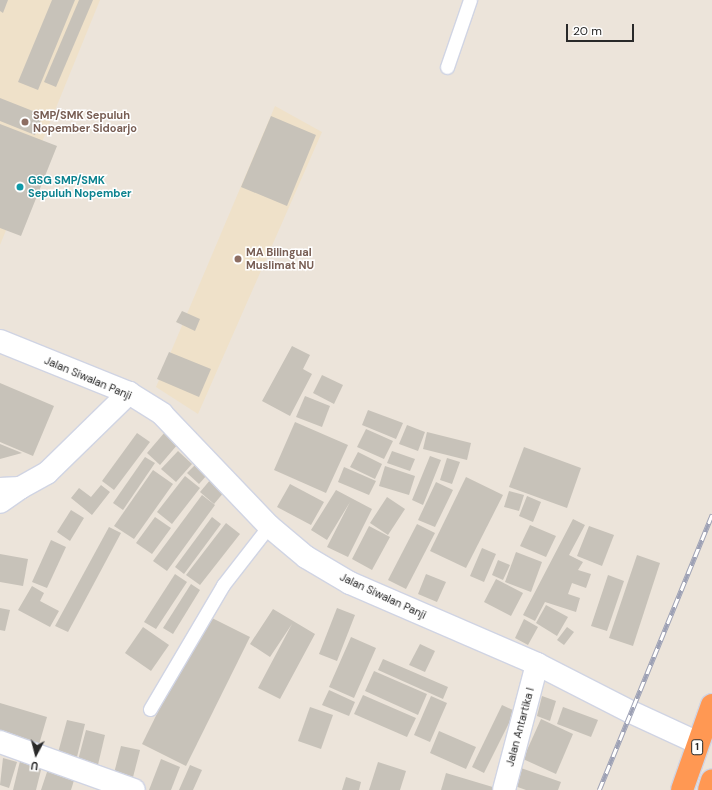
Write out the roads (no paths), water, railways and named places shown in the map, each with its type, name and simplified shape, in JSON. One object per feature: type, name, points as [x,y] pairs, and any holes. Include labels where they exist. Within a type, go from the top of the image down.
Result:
[{"type":"highway","name":"1","points":[[682,790],[712,704]]},
{"type":"highway","points":[[709,790],[712,780]]},
{"type":"street","name":"Jalan Siwalan Panji","points":[[0,341],[129,393],[162,414],[269,526],[306,557],[350,583],[537,664],[631,712],[698,743]]},
{"type":"street","points":[[0,502],[10,489],[47,472],[129,393]]},
{"type":"street","name":"Jalan Antartika I","points":[[504,790],[537,664]]},
{"type":"street","points":[[0,742],[134,790]]},
{"type":"lane","points":[[447,67],[470,0]]},
{"type":"lane","points":[[150,709],[222,585],[269,526]]},
{"type":"railway","points":[[599,790],[712,514]]},
{"type":"place","name":"SMP/SMK Sepuluh Nopember Sidoarjo","points":[[25,122]]},
{"type":"place","name":"GSG SMP/SMK Sepuluh Nopember","points":[[20,187]]},
{"type":"place","name":"MA Bilingual Muslimat NU","points":[[238,259]]}]
